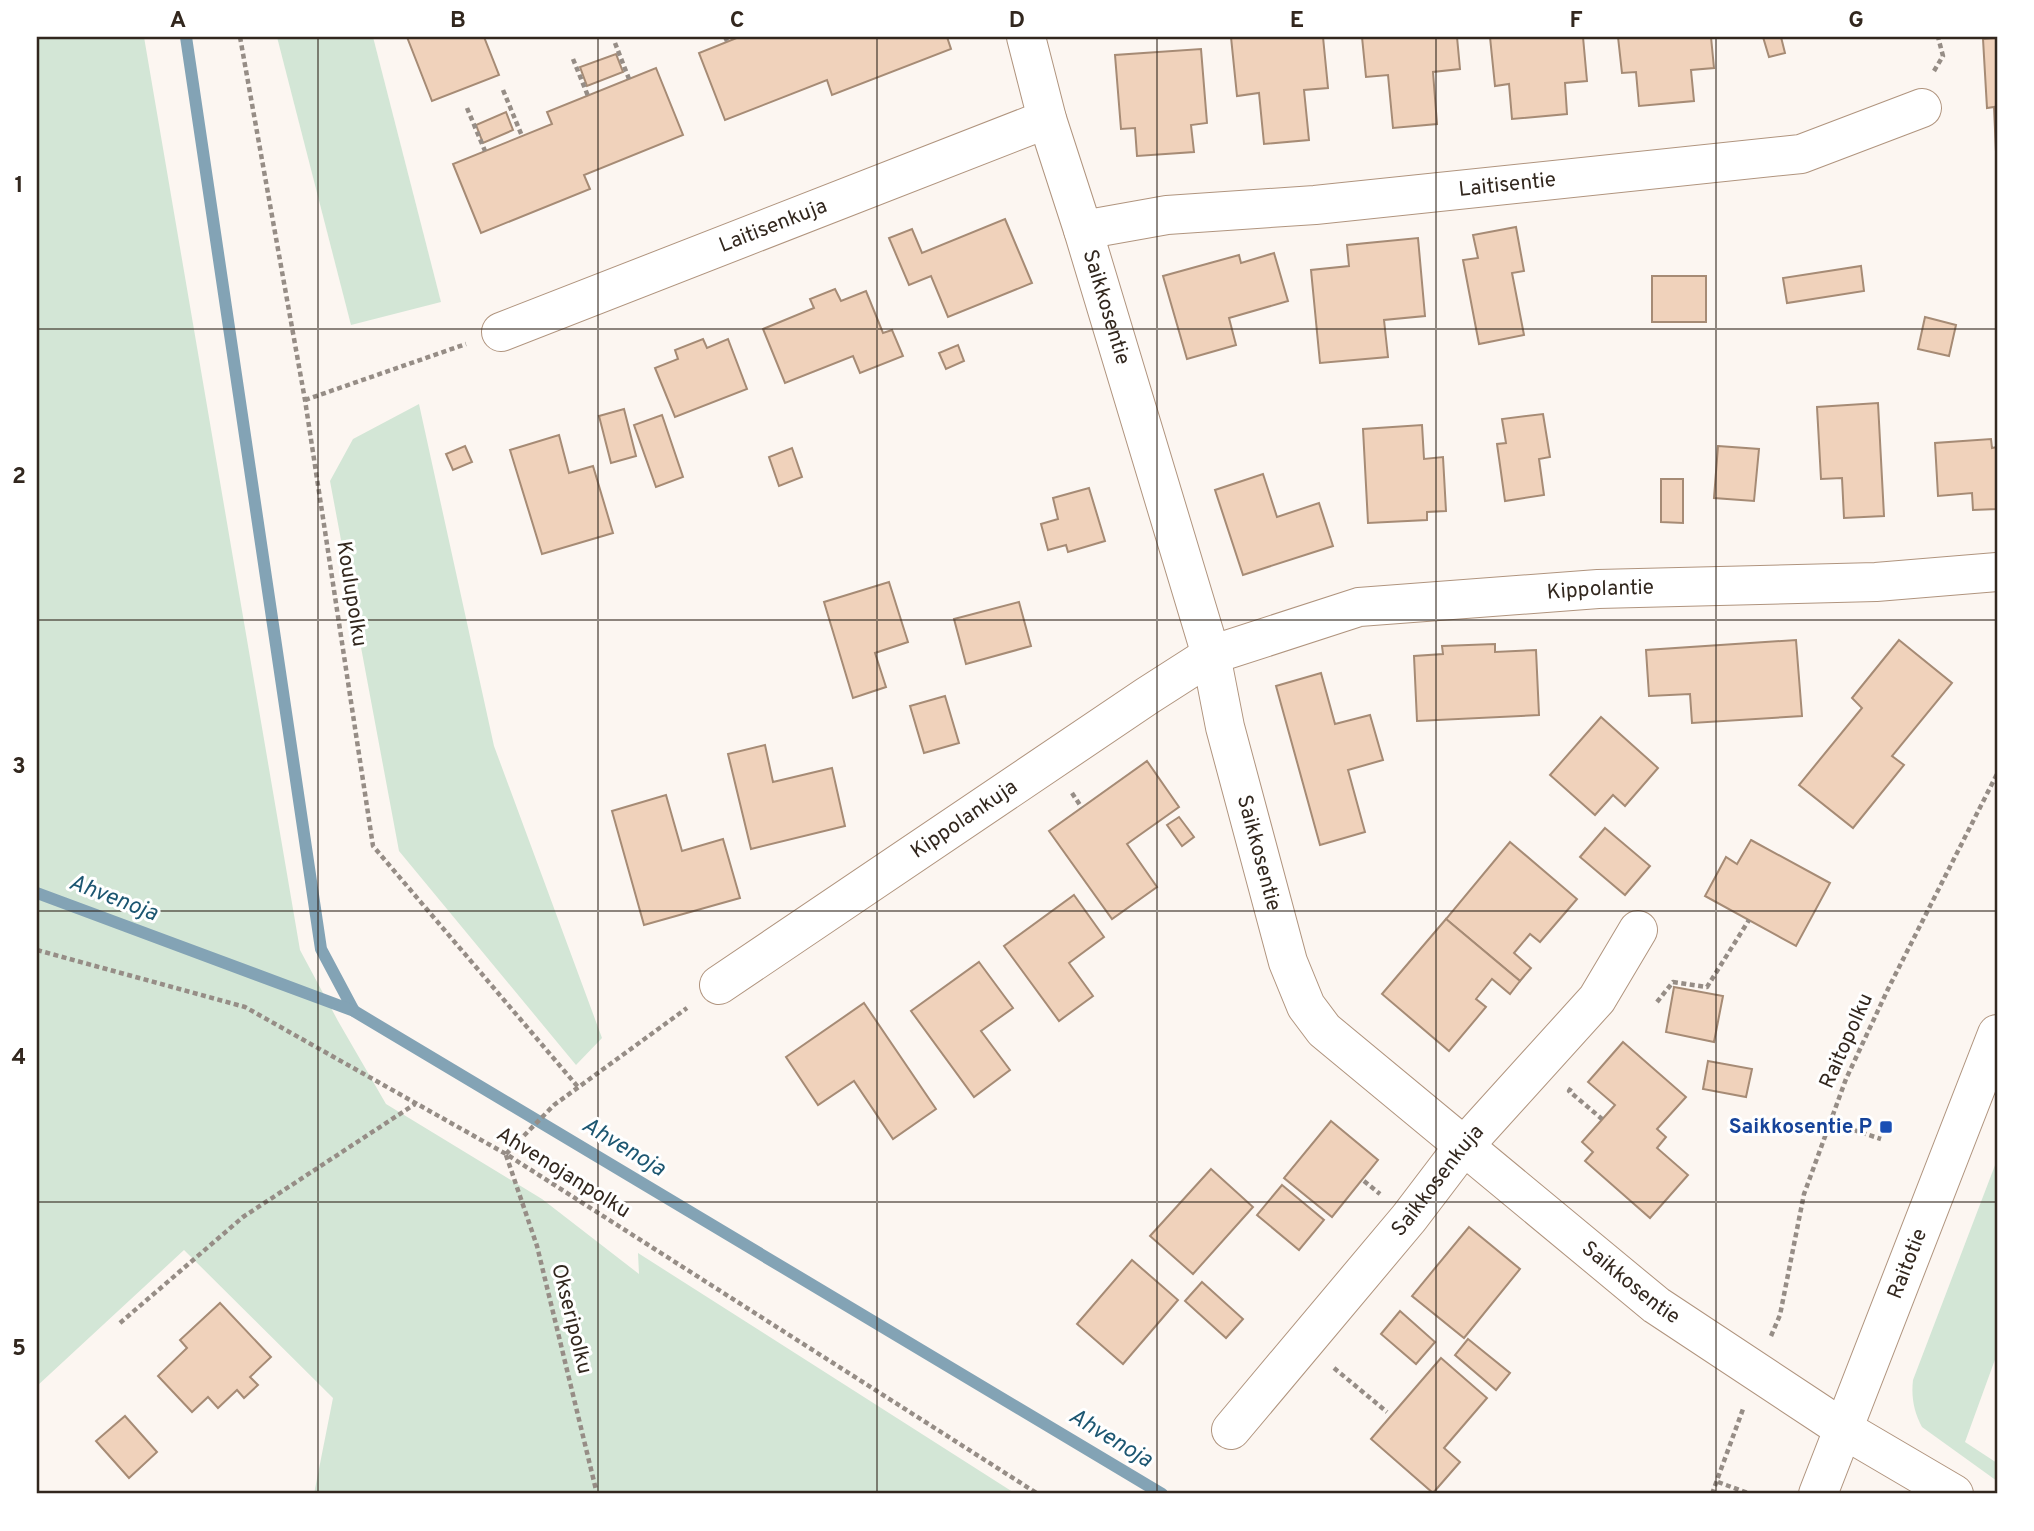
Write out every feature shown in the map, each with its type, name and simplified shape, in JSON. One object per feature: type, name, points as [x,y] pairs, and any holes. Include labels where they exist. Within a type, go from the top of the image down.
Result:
[{"type":"street","name":"Saikkosentie","points":[[1026,37],[1047,119],[1211,655],[1226,727],[1288,962],[1306,1006],[1324,1030],[1656,1305],[1844,1430],[1954,1494]]},
{"type":"street","name":"Laitisentie","points":[[1083,230],[1167,215],[1315,205],[1801,154],[1922,108]]},
{"type":"street","name":"Laitisenkuja","points":[[501,332],[1047,119]]},
{"type":"street","name":"Kippolantie","points":[[1211,655],[1359,607],[1598,589],[1876,582],[1997,572]]},
{"type":"street","name":"Kippolankuja","points":[[719,985],[1211,655]]},
{"type":"street","name":"Saikkosenkuja","points":[[1231,1430],[1409,1218],[1463,1147],[1597,999],[1638,930]]},
{"type":"street","name":"Raitotie","points":[[1818,1494],[1997,1034]]},
{"type":"path","name":"Koulupolku","points":[[240,37],[305,400],[373,846],[579,1087]]},
{"type":"path","points":[[615,43],[629,79]]},
{"type":"path","points":[[573,59],[588,96]]},
{"type":"path","points":[[503,90],[522,136]]},
{"type":"path","points":[[467,108],[485,151]]},
{"type":"path","points":[[305,400],[501,332]]},
{"type":"path","name":"Raitopolku","points":[[1712,1494],[1756,1370],[1780,1315],[1804,1194],[1846,1079],[1888,989],[1997,774]]},
{"type":"path","points":[[1657,1002],[1673,982],[1707,987],[1749,920]]},
{"type":"path","name":"Ahvenojanpolku","points":[[37,950],[245,1007],[506,1154],[1038,1494]]},
{"type":"path","points":[[506,1154],[554,1105],[719,985]]},
{"type":"path","points":[[1576,1083],[1569,1091],[1602,1119]]},
{"type":"path","points":[[120,1323],[243,1217],[415,1104]]},
{"type":"path","points":[[1829,1122],[1881,1139]]},
{"type":"path","name":"Okseripolku","points":[[506,1154],[537,1246],[597,1494]]},
{"type":"path","points":[[1304,1343],[1387,1412]]},
{"type":"path","points":[[1718,1482],[1751,1494]]},
{"type":"green space","points":[[37,37],[144,37],[300,950],[386,1104],[542,1199],[639,1274],[638,1253],[1016,1494],[314,1494],[333,1398],[184,1250],[37,1386]]},
{"type":"green space","points":[[277,37],[373,37],[441,302],[351,325]]},
{"type":"green space","points":[[419,404],[494,746],[602,1038],[576,1065],[399,851],[330,481],[353,439]]},
{"type":"green space","points":[[1997,1160],[1997,1354],[1965,1442],[1997,1463],[1997,1481],[1922,1427],[1912,1392],[1913,1380]]},
{"type":"building","points":[[407,37],[484,37],[499,75],[432,101]]},
{"type":"building","points":[[739,37],[947,37],[951,49],[832,95],[827,80],[725,120],[699,53]]},
{"type":"building","points":[[1231,37],[1323,37],[1328,88],[1304,90],[1309,140],[1264,144],[1259,93],[1237,96]]},
{"type":"building","points":[[1362,37],[1457,37],[1460,69],[1433,72],[1437,124],[1393,128],[1388,75],[1366,77]]},
{"type":"building","points":[[1490,37],[1583,37],[1587,81],[1565,83],[1567,114],[1512,119],[1509,84],[1495,86]]},
{"type":"building","points":[[1618,37],[1711,37],[1714,68],[1691,70],[1694,101],[1639,106],[1636,72],[1622,73]]},
{"type":"building","points":[[1763,37],[1781,37],[1785,53],[1769,57]]},
{"type":"building","points":[[1997,38],[1996,152],[1994,107],[1987,108],[1983,39]]},
{"type":"building","points":[[1201,49],[1207,123],[1191,125],[1194,152],[1137,156],[1135,128],[1121,129],[1115,55]]},
{"type":"building","points":[[616,54],[623,72],[587,86],[580,67]]},
{"type":"building","points":[[656,68],[683,135],[584,175],[590,189],[481,233],[453,164],[552,124],[547,112]]},
{"type":"building","points":[[506,112],[513,130],[483,143],[476,125]]},
{"type":"building","points":[[1005,219],[1032,283],[948,317],[931,276],[909,285],[889,238],[912,229],[922,253]]},
{"type":"building","points":[[1516,227],[1524,271],[1512,273],[1524,335],[1479,344],[1463,260],[1478,258],[1473,235]]},
{"type":"building","points":[[1418,238],[1425,316],[1384,320],[1388,357],[1320,363],[1311,270],[1349,266],[1347,245]]},
{"type":"building","points":[[1274,253],[1288,301],[1229,318],[1236,345],[1187,359],[1163,276],[1239,255],[1241,263]]},
{"type":"building","points":[[1861,266],[1864,291],[1787,303],[1783,278]]},
{"type":"building","points":[[1652,276],[1706,276],[1706,322],[1652,322]]},
{"type":"building","points":[[835,289],[841,301],[866,291],[883,333],[892,330],[903,356],[860,373],[853,356],[785,383],[763,329],[814,308],[810,299]]},
{"type":"building","points":[[1925,317],[1956,325],[1949,356],[1918,349]]},
{"type":"building","points":[[703,339],[707,348],[728,339],[747,389],[675,417],[655,368],[678,359],[675,350]]},
{"type":"building","points":[[958,345],[964,361],[946,369],[939,353]]},
{"type":"building","points":[[1878,403],[1884,516],[1844,518],[1842,478],[1821,479],[1817,407]]},
{"type":"building","points":[[624,409],[636,456],[611,463],[599,416]]},
{"type":"building","points":[[1543,414],[1550,457],[1539,459],[1544,495],[1505,501],[1497,444],[1506,443],[1502,419]]},
{"type":"building","points":[[662,415],[683,477],[656,487],[634,425]]},
{"type":"building","points":[[1422,425],[1424,459],[1443,457],[1446,511],[1427,512],[1427,520],[1368,523],[1363,429]]},
{"type":"building","points":[[559,435],[569,473],[593,466],[613,533],[542,554],[510,450]]},
{"type":"building","points":[[1991,439],[1992,448],[1997,447],[1997,509],[1973,510],[1972,493],[1938,496],[1935,443]]},
{"type":"building","points":[[465,446],[472,462],[453,470],[446,454]]},
{"type":"building","points":[[1718,446],[1759,449],[1754,501],[1714,498]]},
{"type":"building","points":[[792,448],[802,477],[779,486],[769,457]]},
{"type":"building","points":[[1263,474],[1277,517],[1319,503],[1333,546],[1243,575],[1215,490]]},
{"type":"building","points":[[1661,479],[1683,479],[1683,523],[1661,522]]},
{"type":"building","points":[[1089,488],[1105,541],[1068,552],[1066,545],[1048,550],[1041,524],[1058,519],[1053,498]]},
{"type":"building","points":[[889,582],[908,642],[875,653],[886,687],[853,698],[824,602]]},
{"type":"building","points":[[1019,602],[1031,646],[966,664],[954,619]]},
{"type":"building","points":[[1796,640],[1802,716],[1692,723],[1690,694],[1649,696],[1646,650]]},
{"type":"building","points":[[1899,640],[1952,683],[1892,756],[1904,765],[1853,828],[1799,785],[1862,708],[1852,698]]},
{"type":"building","points":[[1495,644],[1495,652],[1536,650],[1539,715],[1417,721],[1414,656],[1443,654],[1442,646]]},
{"type":"building","points":[[1321,673],[1335,724],[1370,715],[1383,760],[1348,770],[1365,832],[1320,845],[1276,686]]},
{"type":"building","points":[[945,696],[959,743],[924,753],[910,706]]},
{"type":"building","points":[[1601,717],[1658,768],[1625,806],[1613,795],[1595,815],[1550,775]]},
{"type":"building","points":[[765,745],[773,782],[832,768],[845,826],[751,849],[728,754]]},
{"type":"building","points":[[1147,761],[1179,807],[1127,844],[1157,887],[1112,919],[1049,831]]},
{"type":"building","points":[[666,795],[682,851],[723,839],[740,898],[644,925],[612,811]]},
{"type":"building","points":[[1179,817],[1194,837],[1182,846],[1167,825]]},
{"type":"building","points":[[1605,828],[1650,866],[1625,895],[1580,857]]},
{"type":"building","points":[[1751,840],[1830,883],[1796,946],[1705,896],[1726,857],[1737,864]]},
{"type":"building","points":[[1510,842],[1577,899],[1540,942],[1530,934],[1514,953],[1531,968],[1520,981],[1446,919]]},
{"type":"building","points":[[1074,895],[1104,937],[1069,963],[1093,996],[1059,1021],[1004,946]]},
{"type":"building","points":[[1446,919],[1520,981],[1510,994],[1492,979],[1476,999],[1486,1007],[1449,1051],[1382,994]]},
{"type":"building","points":[[979,962],[1013,1008],[981,1031],[1010,1070],[974,1097],[911,1011]]},
{"type":"building","points":[[1674,987],[1723,996],[1714,1042],[1666,1032]]},
{"type":"building","points":[[864,1003],[936,1109],[893,1139],[854,1081],[818,1105],[786,1057]]},
{"type":"building","points":[[1623,1042],[1686,1097],[1657,1129],[1666,1137],[1657,1148],[1688,1175],[1650,1218],[1585,1161],[1593,1152],[1582,1142],[1615,1105],[1588,1082]]},
{"type":"building","points":[[1708,1061],[1752,1069],[1746,1097],[1703,1089]]},
{"type":"building","points":[[1331,1121],[1378,1160],[1332,1217],[1284,1178]]},
{"type":"building","points":[[1211,1169],[1253,1207],[1193,1274],[1150,1236]]},
{"type":"building","points":[[1282,1185],[1324,1220],[1299,1250],[1257,1215]]},
{"type":"building","points":[[1469,1227],[1520,1269],[1464,1338],[1412,1296]]},
{"type":"building","points":[[1132,1260],[1178,1300],[1123,1364],[1077,1324]]},
{"type":"building","points":[[1202,1282],[1243,1319],[1226,1338],[1185,1301]]},
{"type":"building","points":[[220,1303],[271,1357],[250,1377],[258,1385],[244,1398],[237,1390],[218,1408],[208,1397],[192,1412],[158,1376],[187,1348],[180,1340]]},
{"type":"building","points":[[1400,1311],[1435,1342],[1416,1364],[1381,1334]]},
{"type":"building","points":[[1468,1339],[1510,1373],[1496,1390],[1455,1355]]},
{"type":"building","points":[[1441,1358],[1487,1398],[1444,1448],[1460,1462],[1433,1493],[1371,1439]]},
{"type":"building","points":[[125,1416],[157,1452],[129,1478],[96,1441]]},
{"type":"waterway","points":[[186,37],[321,949],[354,1011]]},
{"type":"waterway","name":"Ahvenoja","points":[[37,893],[354,1011],[1162,1494]]},
{"type":"place","name":"Saikkosentie P","points":[[1886,1127]]}]
